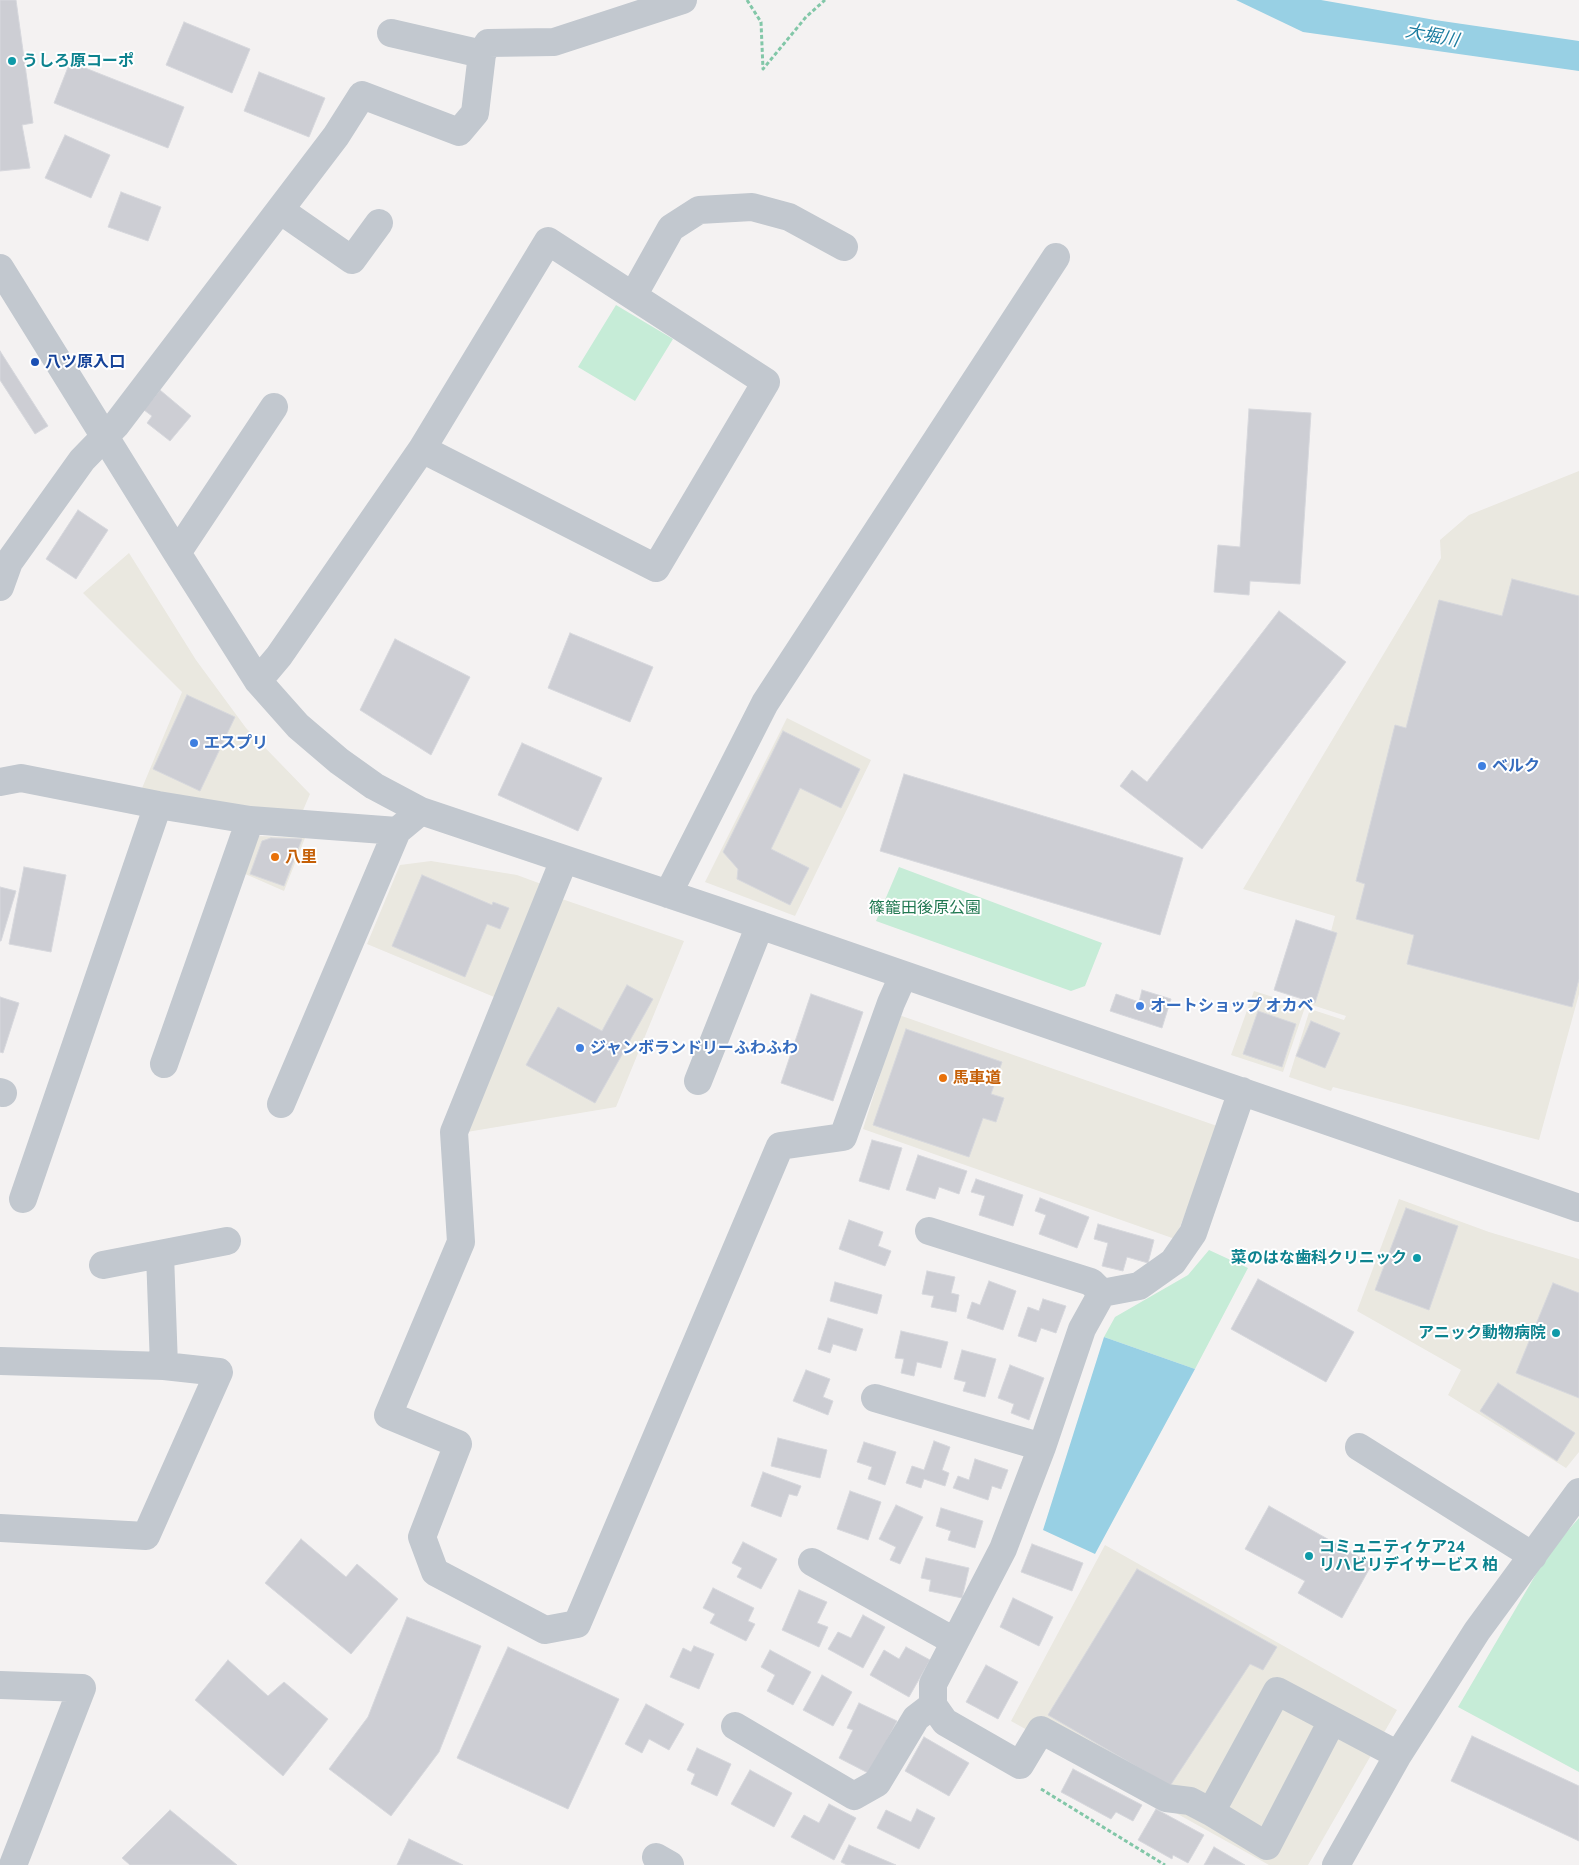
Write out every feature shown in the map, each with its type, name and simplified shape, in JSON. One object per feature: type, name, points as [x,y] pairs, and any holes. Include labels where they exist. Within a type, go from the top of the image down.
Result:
[{"type":"street","points":[[3,566],[82,460],[116,425],[280,210],[336,136],[362,95],[459,132],[475,112],[482,54],[488,43],[554,42],[683,0]]},
{"type":"street","points":[[391,33],[482,54]]},
{"type":"street","points":[[633,296],[671,228],[698,210],[752,206],[789,217],[844,247]]},
{"type":"street","points":[[280,210],[352,260],[379,223]]},
{"type":"street","points":[[258,681],[279,656],[422,449],[548,241],[766,382],[656,568],[422,449]]},
{"type":"street","points":[[668,894],[765,703],[1056,257]]},
{"type":"street","points":[[0,268],[176,553],[258,681],[298,726],[339,761],[374,786],[421,811],[668,894],[1579,1208]]},
{"type":"street","points":[[176,553],[274,407]]},
{"type":"street","points":[[0,782],[20,778],[158,805],[250,820],[396,832]]},
{"type":"street","points":[[23,1200],[158,805]]},
{"type":"street","points":[[281,1104],[396,832],[421,811]]},
{"type":"street","points":[[164,1064],[250,820]]},
{"type":"street","points":[[564,860],[454,1132],[461,1242],[388,1415],[458,1444],[422,1537],[435,1572],[545,1630],[577,1624],[780,1146],[843,1137],[891,1003],[903,976]]},
{"type":"street","points":[[698,1081],[760,926]]},
{"type":"street","points":[[1242,1091],[1193,1233],[1173,1262],[1139,1286],[1102,1294],[1082,1330],[1042,1447],[1003,1549],[932,1684],[933,1705],[945,1722],[1020,1765],[1041,1730],[1166,1798],[1190,1801],[1267,1846],[1332,1721]]},
{"type":"street","points":[[929,1231],[1092,1282],[1102,1294]]},
{"type":"street","points":[[103,1265],[227,1241]]},
{"type":"street","points":[[160,1254],[164,1366]]},
{"type":"street","points":[[0,1361],[164,1366],[219,1372],[146,1536],[0,1528]]},
{"type":"street","points":[[875,1398],[1042,1447]]},
{"type":"street","points":[[1359,1447],[1532,1556]]},
{"type":"street","points":[[1347,1862],[1398,1755],[1477,1631],[1579,1492]]},
{"type":"street","points":[[812,1562],[954,1641]]},
{"type":"street","points":[[0,1685],[82,1688],[11,1854]]},
{"type":"street","points":[[1211,1812],[1277,1691],[1398,1755]]},
{"type":"street","points":[[735,1726],[854,1796],[877,1784],[916,1718],[933,1705]]},
{"type":"path","points":[[747,0],[761,22],[763,69],[806,17],[825,0]]},
{"type":"path","points":[[1020,1765],[1028,1782],[1164,1865]]},
{"type":"shaded area","points":[[1579,471],[1579,994],[1539,1140],[1333,1087],[1331,1091],[1289,1077],[1310,1009],[1344,1020],[1346,1016],[1312,1005],[1335,916],[1243,889],[1441,558],[1440,540],[1469,515]]},
{"type":"shaded area","points":[[129,553],[196,660],[246,728],[310,794],[301,815],[140,793],[182,692],[83,593]]},
{"type":"shaded area","points":[[787,718],[871,760],[795,916],[705,882]]},
{"type":"shaded area","name":"八里","points":[[258,836],[305,838],[284,891],[243,873]]},
{"type":"shaded area","points":[[431,861],[517,875],[544,885],[499,999],[367,944],[400,865]]},
{"type":"shaded area","points":[[559,898],[684,941],[616,1107],[467,1132]]},
{"type":"shaded area","points":[[1254,991],[1305,1007],[1283,1072],[1231,1055]]},
{"type":"shaded area","points":[[899,1015],[1220,1127],[1175,1239],[863,1129]]},
{"type":"shaded area","points":[[1399,1199],[1489,1232],[1579,1259],[1579,1452],[1566,1468],[1448,1395],[1461,1370],[1357,1311]]},
{"type":"shaded area","points":[[1105,1545],[1397,1710],[1308,1865],[1269,1865],[1011,1721]]},
{"type":"green space","points":[[616,305],[673,339],[635,401],[578,367]]},
{"type":"green space","name":"篠籠田後原公園","points":[[899,867],[1102,943],[1085,986],[1071,991],[876,921]]},
{"type":"green space","points":[[1209,1250],[1248,1268],[1195,1369],[1104,1337],[1115,1317],[1188,1275]]},
{"type":"green space","points":[[1579,1518],[1579,1772],[1458,1707],[1549,1552]]},
{"type":"water","name":"大堀川","points":[[1236,0],[1321,0],[1435,20],[1579,41],[1579,71],[1303,32]]},
{"type":"water","points":[[1104,1337],[1195,1369],[1095,1554],[1043,1530]]},
{"type":"building","name":"うしろ原コーポ","points":[[0,0],[16,0],[33,123],[22,125],[30,168],[0,171]]},
{"type":"building","points":[[184,22],[250,49],[232,93],[166,65]]},
{"type":"building","points":[[70,62],[184,107],[168,148],[54,103]]},
{"type":"building","points":[[259,72],[325,98],[309,137],[244,111]]},
{"type":"building","points":[[65,135],[110,155],[91,198],[45,178]]},
{"type":"building","points":[[121,192],[161,207],[148,241],[108,227]]},
{"type":"building","points":[[0,351],[48,426],[35,434],[0,380]]},
{"type":"building","points":[[160,390],[191,416],[170,441],[147,423],[152,416],[144,410]]},
{"type":"building","points":[[1249,409],[1311,413],[1300,584],[1250,581],[1249,595],[1214,592],[1218,545],[1240,547]]},
{"type":"building","points":[[78,510],[108,530],[76,579],[46,559]]},
{"type":"building","name":"ベルク","points":[[1512,579],[1579,596],[1579,979],[1572,1007],[1407,964],[1414,935],[1356,919],[1365,884],[1356,881],[1395,725],[1406,728],[1439,600],[1502,616]]},
{"type":"building","points":[[1279,611],[1346,662],[1202,849],[1120,786],[1132,770],[1147,782]]},
{"type":"building","points":[[570,633],[653,667],[630,722],[548,688]]},
{"type":"building","points":[[395,639],[470,677],[431,755],[360,710]]},
{"type":"building","name":"エスプリ","points":[[187,695],[235,717],[200,791],[153,769]]},
{"type":"building","points":[[783,731],[860,769],[841,808],[800,788],[771,849],[809,868],[790,905],[737,879],[738,869],[723,852]]},
{"type":"building","points":[[522,743],[602,778],[578,831],[498,795]]},
{"type":"building","points":[[904,774],[1183,858],[1160,935],[880,851]]},
{"type":"building","name":"八里","points":[[271,838],[302,839],[284,886],[250,874],[262,841]]},
{"type":"building","points":[[24,867],[66,875],[51,952],[9,944]]},
{"type":"building","points":[[422,875],[492,905],[493,902],[509,908],[500,929],[487,924],[465,977],[392,946]]},
{"type":"building","points":[[0,887],[16,891],[1,941],[0,941]]},
{"type":"building","points":[[1296,920],[1337,933],[1315,1003],[1274,990]]},
{"type":"building","name":"ジャンボランドリーふわふわ","points":[[627,985],[653,999],[595,1103],[526,1065],[558,1007],[602,1031]]},
{"type":"building","name":"オートショップ オカベ","points":[[1142,990],[1171,999],[1162,1028],[1110,1011],[1116,994],[1139,1002]]},
{"type":"building","points":[[811,994],[863,1012],[833,1101],[781,1083]]},
{"type":"building","points":[[0,997],[19,1003],[3,1053],[0,1052]]},
{"type":"building","points":[[1258,1011],[1296,1024],[1282,1067],[1243,1054]]},
{"type":"building","points":[[1311,1021],[1340,1033],[1325,1068],[1296,1056]]},
{"type":"building","name":"馬車道","points":[[906,1029],[1002,1062],[991,1094],[1004,1098],[996,1122],[983,1118],[969,1157],[873,1125]]},
{"type":"building","points":[[872,1140],[902,1148],[889,1190],[859,1181]]},
{"type":"building","points":[[918,1155],[967,1171],[959,1194],[939,1187],[935,1199],[906,1190]]},
{"type":"building","points":[[976,1179],[1023,1195],[1013,1226],[979,1215],[985,1196],[971,1192]]},
{"type":"building","points":[[1040,1198],[1089,1217],[1077,1248],[1039,1234],[1046,1215],[1035,1211]]},
{"type":"building","name":"菜のはな歯科クリニック","points":[[1406,1208],[1458,1226],[1429,1310],[1375,1290]]},
{"type":"building","points":[[849,1220],[883,1232],[878,1246],[891,1251],[885,1266],[839,1249]]},
{"type":"building","points":[[1098,1224],[1154,1240],[1148,1263],[1127,1257],[1123,1271],[1102,1266],[1108,1243],[1094,1239]]},
{"type":"building","points":[[927,1271],[955,1277],[951,1293],[959,1295],[956,1312],[931,1307],[934,1296],[922,1294]]},
{"type":"building","points":[[1258,1279],[1354,1332],[1326,1382],[1231,1329]]},
{"type":"building","points":[[989,1281],[1016,1291],[1003,1330],[967,1318],[972,1302],[980,1305]]},
{"type":"building","points":[[835,1282],[882,1295],[877,1314],[830,1301]]},
{"type":"building","name":"アニック動物病院","points":[[1553,1283],[1579,1293],[1579,1398],[1516,1373]]},
{"type":"building","points":[[1043,1299],[1066,1306],[1056,1333],[1041,1328],[1036,1342],[1018,1336],[1028,1307],[1039,1311]]},
{"type":"building","points":[[828,1318],[863,1329],[856,1351],[833,1344],[830,1353],[818,1349]]},
{"type":"building","points":[[901,1331],[948,1342],[941,1368],[917,1362],[914,1376],[901,1373],[904,1359],[895,1358]]},
{"type":"building","points":[[962,1350],[996,1359],[985,1397],[963,1391],[966,1382],[954,1379]]},
{"type":"building","points":[[1010,1365],[1044,1378],[1029,1420],[1011,1413],[1014,1404],[998,1398]]},
{"type":"building","points":[[806,1370],[830,1379],[823,1397],[833,1401],[828,1415],[793,1401]]},
{"type":"building","points":[[1498,1383],[1575,1433],[1557,1461],[1480,1411]]},
{"type":"building","points":[[778,1438],[827,1450],[820,1478],[771,1466]]},
{"type":"building","points":[[934,1441],[950,1447],[942,1470],[949,1473],[945,1486],[924,1479],[921,1488],[906,1483],[912,1466],[924,1470]]},
{"type":"building","points":[[864,1442],[896,1452],[885,1485],[868,1479],[872,1467],[857,1462]]},
{"type":"building","points":[[975,1459],[1008,1470],[1001,1489],[992,1486],[988,1500],[953,1488],[958,1476],[969,1480]]},
{"type":"building","points":[[763,1472],[801,1486],[797,1496],[789,1494],[781,1517],[751,1506]]},
{"type":"building","points":[[850,1491],[881,1502],[868,1540],[837,1529]]},
{"type":"building","points":[[896,1505],[923,1517],[900,1564],[890,1560],[896,1547],[879,1539]]},
{"type":"building","name":"コミュニティケア24 リハビリデイサービス 柏","points":[[1269,1506],[1372,1564],[1342,1618],[1298,1593],[1305,1581],[1245,1549]]},
{"type":"building","points":[[941,1508],[983,1521],[975,1548],[948,1540],[951,1531],[936,1526]]},
{"type":"building","points":[[301,1539],[346,1577],[357,1564],[398,1599],[351,1654],[265,1583]]},
{"type":"building","points":[[743,1542],[777,1559],[761,1589],[737,1577],[742,1568],[732,1563]]},
{"type":"building","points":[[1032,1544],[1083,1563],[1072,1591],[1021,1572]]},
{"type":"building","points":[[926,1558],[969,1568],[962,1598],[929,1591],[931,1580],[921,1578]]},
{"type":"building","points":[[1137,1569],[1277,1647],[1263,1670],[1250,1664],[1170,1786],[1048,1715]]},
{"type":"building","points":[[713,1588],[754,1608],[748,1621],[755,1624],[746,1641],[710,1623],[715,1614],[703,1608]]},
{"type":"building","points":[[799,1590],[827,1602],[817,1623],[828,1627],[819,1647],[782,1630]]},
{"type":"building","points":[[1013,1598],[1053,1617],[1039,1646],[1000,1627]]},
{"type":"building","points":[[863,1615],[885,1627],[863,1668],[828,1649],[838,1632],[851,1638]]},
{"type":"building","points":[[407,1617],[481,1646],[439,1752],[391,1816],[329,1769],[368,1717]]},
{"type":"building","points":[[694,1646],[714,1654],[699,1689],[670,1677],[683,1648],[691,1652]]},
{"type":"building","points":[[508,1647],[619,1699],[568,1809],[457,1758]]},
{"type":"building","points":[[906,1647],[930,1660],[909,1697],[870,1675],[884,1650],[899,1659]]},
{"type":"building","points":[[770,1650],[811,1672],[793,1705],[767,1691],[775,1675],[761,1667]]},
{"type":"building","points":[[228,1660],[268,1696],[284,1682],[328,1719],[283,1776],[195,1700]]},
{"type":"building","points":[[986,1665],[1018,1682],[998,1719],[966,1702]]},
{"type":"building","points":[[822,1675],[852,1692],[833,1726],[803,1710]]},
{"type":"building","points":[[859,1703],[897,1721],[870,1774],[839,1758],[853,1730],[847,1728]]},
{"type":"building","points":[[646,1704],[684,1724],[669,1750],[649,1739],[642,1753],[625,1744]]},
{"type":"building","points":[[1472,1736],[1579,1786],[1579,1841],[1451,1781]]},
{"type":"building","points":[[924,1737],[969,1763],[949,1796],[905,1771]]},
{"type":"building","points":[[697,1748],[731,1764],[717,1796],[691,1784],[695,1774],[687,1770]]},
{"type":"building","points":[[1073,1769],[1142,1805],[1133,1821],[1116,1812],[1111,1819],[1061,1792]]},
{"type":"building","points":[[750,1770],[792,1793],[774,1827],[731,1804]]},
{"type":"building","points":[[829,1804],[856,1818],[834,1860],[791,1837],[804,1815],[819,1823]]},
{"type":"building","points":[[917,1809],[935,1818],[919,1849],[877,1828],[886,1810],[911,1822]]},
{"type":"building","points":[[1156,1809],[1204,1835],[1188,1863],[1173,1855],[1172,1859],[1138,1840]]},
{"type":"building","points":[[170,1810],[237,1865],[130,1865],[122,1858]]},
{"type":"building","points":[[409,1839],[463,1865],[397,1865]]},
{"type":"building","points":[[849,1845],[896,1865],[847,1865],[841,1862]]},
{"type":"building","points":[[1214,1847],[1245,1865],[1204,1865]]},
{"type":"place","name":"うしろ原コーポ","points":[[12,61]]},
{"type":"place","name":"八ツ原入口","points":[[35,362]]},
{"type":"place","name":"エスプリ","points":[[194,743]]},
{"type":"place","name":"ベルク","points":[[1482,766]]},
{"type":"place","name":"八里","points":[[275,857]]},
{"type":"place","name":"オートショップ オカベ","points":[[1140,1006]]},
{"type":"place","name":"ジャンボランドリーふわふわ","points":[[580,1048]]},
{"type":"place","name":"馬車道","points":[[943,1078]]},
{"type":"place","name":"菜のはな歯科クリニック","points":[[1417,1258]]},
{"type":"place","name":"アニック動物病院","points":[[1556,1333]]},
{"type":"place","name":"コミュニティケア24 リハビリデイサービス 柏","points":[[1309,1556]]}]
